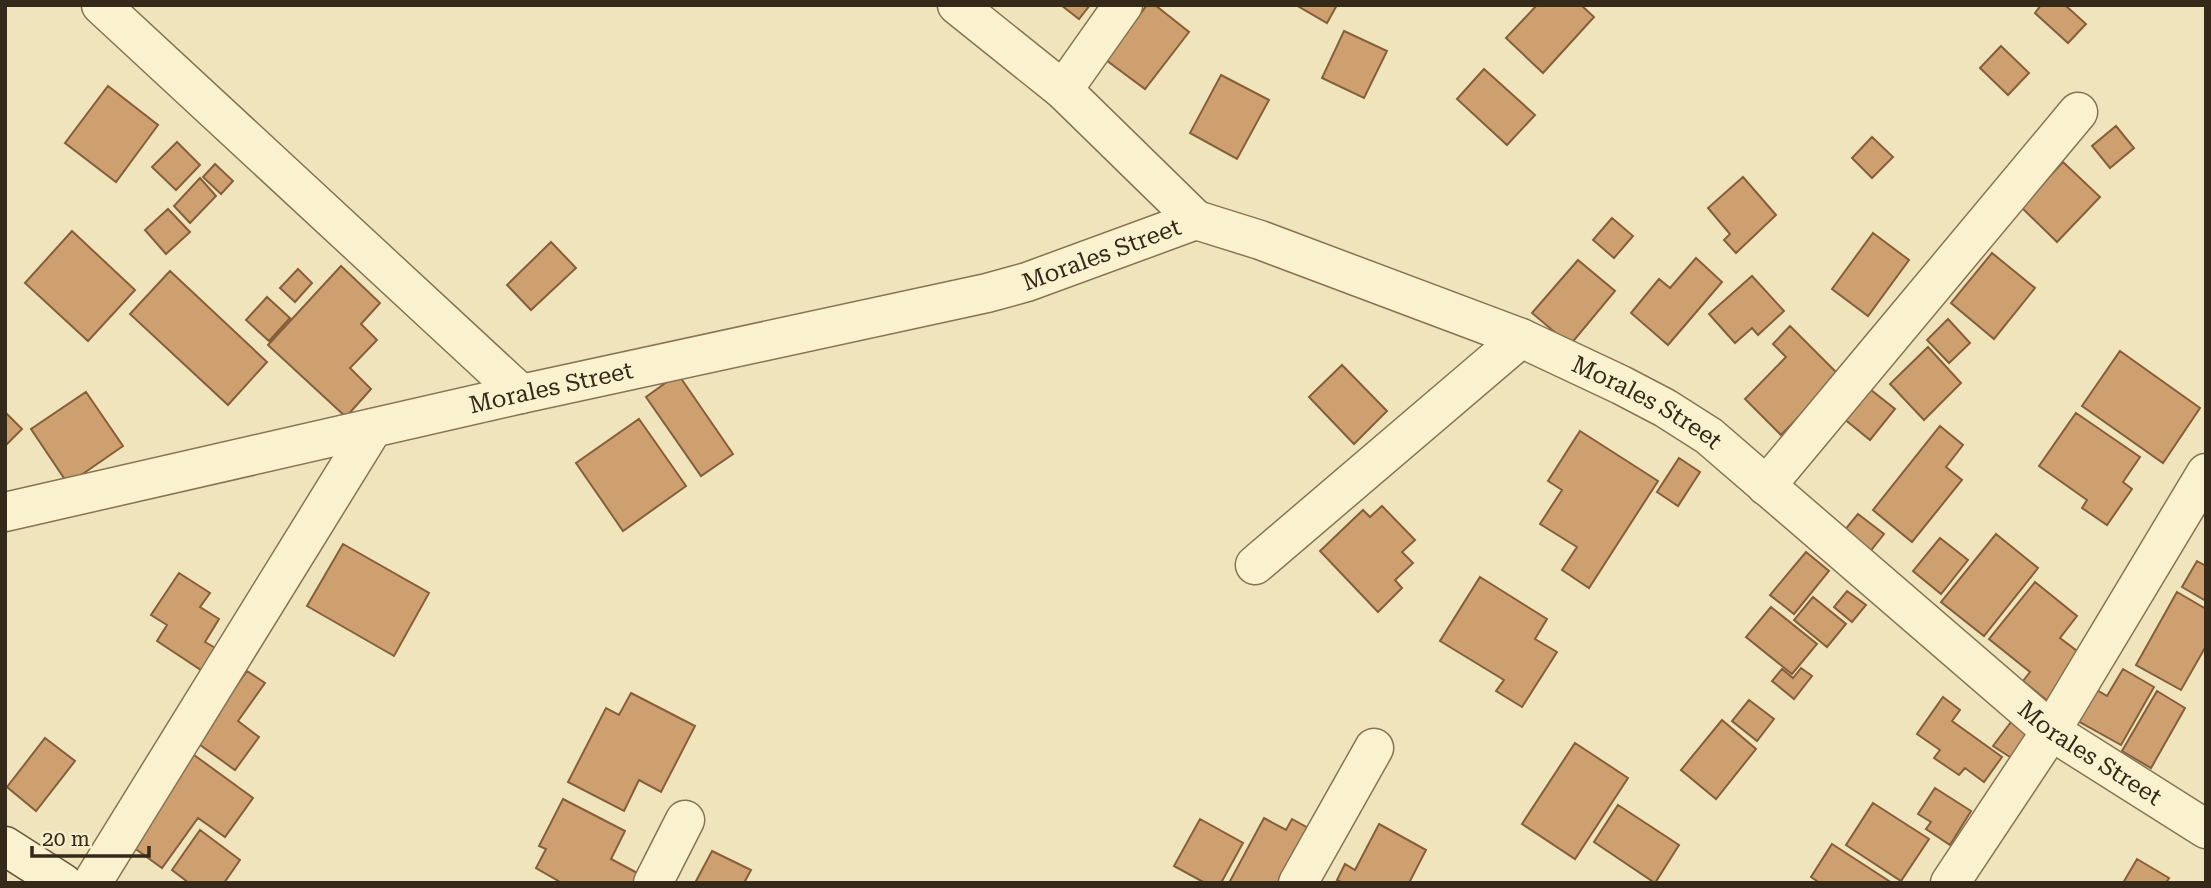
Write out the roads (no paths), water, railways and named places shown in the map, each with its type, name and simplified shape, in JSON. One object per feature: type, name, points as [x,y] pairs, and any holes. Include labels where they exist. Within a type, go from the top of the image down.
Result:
[{"type":"street","points":[[101,5],[521,394]]},
{"type":"street","points":[[957,5],[1063,90],[1196,220]]},
{"type":"street","points":[[1063,90],[1123,5]]},
{"type":"street","points":[[1766,485],[2078,112]]},
{"type":"street","name":"Morales Street","points":[[13,501],[373,428],[987,293],[1027,282],[1196,220],[1260,240],[1521,338],[1665,408],[1709,436],[2051,731],[2206,829]]},
{"type":"street","points":[[1255,565],[1521,338]]},
{"type":"street","points":[[92,883],[373,428]]},
{"type":"street","points":[[1951,883],[2051,731],[2206,473]]},
{"type":"street","points":[[1298,883],[1374,748]]},
{"type":"street","points":[[653,883],[685,820]]},
{"type":"street","points":[[5,846],[63,883]]}]
